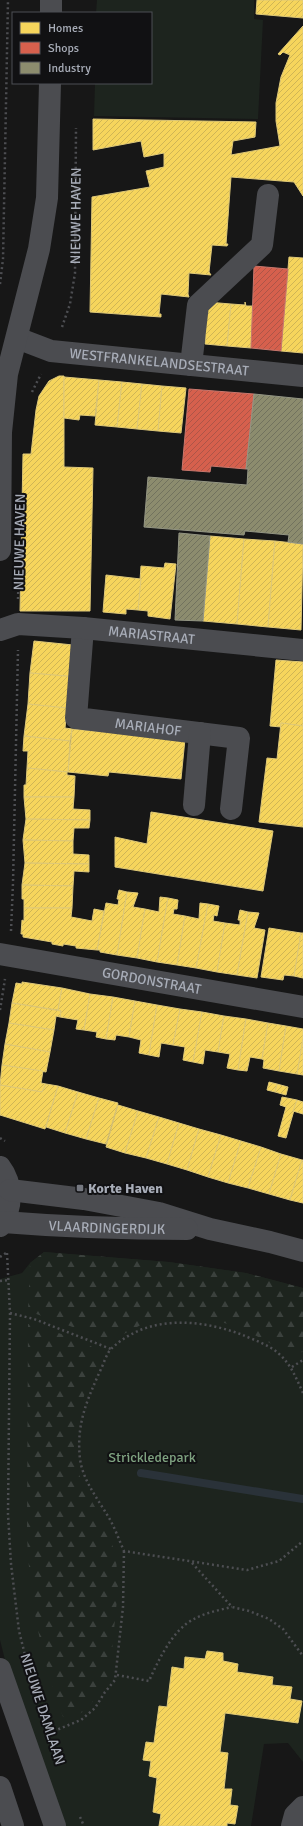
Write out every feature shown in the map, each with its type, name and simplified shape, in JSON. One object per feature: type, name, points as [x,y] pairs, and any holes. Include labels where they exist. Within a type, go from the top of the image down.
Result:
[{"type":"street","points":[[51,0],[51,12]]},
{"type":"street","name":"NIEUWE HAVEN","points":[[0,550],[1,432],[7,374],[39,250],[47,198],[50,84]]},
{"type":"street","points":[[192,365],[198,305],[262,245],[268,195]]},
{"type":"street","name":"WESTFRANKELANDSESTRAAT","points":[[17,338],[51,351],[303,376]]},
{"type":"street","name":"MARIASTRAAT","points":[[9,626],[83,628],[303,650]]},
{"type":"street","name":"MARIAHOF","points":[[83,628],[76,718],[239,738],[231,809]]},
{"type":"street","points":[[194,805],[200,734]]},
{"type":"street","name":"GORDONSTRAAT","points":[[5,955],[303,1007]]},
{"type":"street","points":[[0,1167],[7,1179],[10,1190],[8,1211],[2,1224]]},
{"type":"street","name":"VLAARDINGERDIJK","points":[[10,1190],[84,1199],[159,1213],[210,1229],[303,1251]]},
{"type":"street","name":"VLAARDINGERDIJK","points":[[2,1224],[133,1229],[210,1229]]},
{"type":"street","name":"NIEUWE DAMLAAN","points":[[0,1669],[55,1826]]},
{"type":"street","points":[[0,1787],[13,1826]]},
{"type":"street","points":[[292,1826],[295,1815],[303,1807]]},
{"type":"path","points":[[0,284],[3,259],[8,0]]},
{"type":"path","name":"NIEUWE HAVEN","points":[[31,394],[51,351],[70,304],[75,273],[76,122]]},
{"type":"path","name":"NIEUWE HAVEN","points":[[0,1010],[13,883],[9,626],[19,560]]},
{"type":"path","name":"NIEUWE DAMLAAN","points":[[0,1257],[6,1253],[9,1280],[8,1514],[10,1564],[19,1631],[28,1668]]},
{"type":"path","points":[[0,1281],[9,1280]]},
{"type":"path","points":[[10,1312],[34,1319],[111,1348]]},
{"type":"path","points":[[49,1733],[81,1720],[95,1708],[117,1676],[123,1607],[124,1551],[110,1519],[92,1492],[80,1461],[78,1438],[86,1402],[111,1348],[128,1337],[150,1326],[170,1322],[188,1322],[226,1329],[256,1340],[277,1352],[292,1367],[303,1393]]},
{"type":"path","points":[[292,1367],[303,1360]]},
{"type":"path","points":[[124,1551],[247,1570],[278,1561],[303,1541]]},
{"type":"path","points":[[192,1562],[232,1608]]},
{"type":"path","points":[[117,1676],[149,1681],[158,1659],[180,1630],[192,1619],[208,1613],[232,1608],[249,1611],[269,1619],[282,1629],[303,1656]]},
{"type":"path","name":"NIEUWE DAMLAAN","points":[[46,1726],[52,1740]]},
{"type":"path","points":[[78,1812],[84,1826]]},
{"type":"green space","points":[[97,0],[254,0],[254,19],[263,20],[258,119],[94,116],[95,84],[152,84],[152,12],[96,12]]},
{"type":"green space","name":"Strickledepark","points":[[44,1252],[169,1262],[246,1273],[303,1288],[303,1762],[288,1743],[264,1744],[251,1826],[63,1826],[11,1684],[0,1640],[0,1279],[22,1273],[30,1263]]},
{"type":"green space","points":[[44,1252],[169,1262],[246,1273],[303,1288],[303,1352],[289,1351],[273,1345],[239,1328],[215,1320],[197,1317],[172,1317],[154,1320],[109,1340],[28,1311],[30,1263]]},
{"type":"green space","points":[[28,1324],[41,1326],[89,1345],[95,1349],[100,1361],[85,1393],[77,1418],[74,1434],[74,1452],[83,1486],[99,1514],[112,1544],[116,1558],[118,1589],[109,1681],[86,1710],[65,1722],[43,1653],[31,1585],[27,1536]]},
{"type":"building: Homes","points":[[257,0],[303,0],[303,18],[256,14]]},
{"type":"building: Homes","points":[[303,26],[303,196],[294,182],[231,177],[226,244],[228,244],[227,246],[212,245],[209,272],[211,275],[189,273],[189,297],[161,294],[159,314],[161,314],[161,317],[90,312],[92,197],[150,187],[146,171],[164,167],[164,153],[144,157],[141,141],[93,150],[93,119],[256,122],[255,137],[233,141],[231,155],[280,146],[276,121],[276,103],[281,77],[290,55],[283,52],[280,55],[278,54]]},
{"type":"building: Homes","points":[[289,257],[303,258],[303,353],[281,351]]},
{"type":"building: Homes","points":[[207,302],[231,304],[227,346],[205,344]]},
{"type":"building: Homes","points":[[245,302],[246,306],[253,306],[251,348],[227,346],[231,304],[245,305]]},
{"type":"building: Homes","points":[[59,376],[64,376],[64,467],[93,468],[90,611],[20,611],[23,454],[31,454],[39,396],[49,381]]},
{"type":"building: Homes","points":[[64,377],[99,380],[95,416],[80,415],[79,420],[64,418]]},
{"type":"building: Homes","points":[[99,380],[122,382],[117,427],[95,425]]},
{"type":"building: Homes","points":[[122,382],[142,384],[137,429],[117,427]]},
{"type":"building: Homes","points":[[142,384],[162,386],[158,431],[137,429]]},
{"type":"building: Homes","points":[[162,386],[186,388],[181,433],[158,431]]},
{"type":"building: Homes","points":[[210,536],[244,539],[237,624],[203,621]]},
{"type":"building: Homes","points":[[244,539],[275,541],[268,627],[237,624]]},
{"type":"building: Homes","points":[[275,541],[303,544],[301,630],[268,627]]},
{"type":"building: Homes","points":[[165,563],[176,564],[170,619],[148,616],[148,611],[138,610],[141,566],[164,568]]},
{"type":"building: Homes","points":[[106,575],[141,579],[138,610],[126,609],[126,614],[103,612]]},
{"type":"building: Homes","points":[[34,641],[73,645],[77,677],[30,673]]},
{"type":"building: Homes","points":[[276,660],[303,662],[303,726],[281,723],[281,727],[270,726]]},
{"type":"building: Homes","points":[[30,673],[77,677],[73,709],[28,704]]},
{"type":"building: Homes","points":[[28,704],[67,708],[65,728],[72,729],[70,741],[24,736]]},
{"type":"building: Homes","points":[[281,723],[303,726],[303,827],[259,822],[267,758],[277,759]]},
{"type":"building: Homes","points":[[72,729],[185,739],[181,779],[109,772],[108,776],[68,772]]},
{"type":"building: Homes","points":[[24,736],[70,741],[68,772],[27,768],[28,751],[23,751]]},
{"type":"building: Homes","points":[[27,768],[67,772],[67,775],[75,776],[74,797],[24,797],[24,785],[26,785]]},
{"type":"building: Homes","points":[[24,797],[74,797],[73,809],[90,810],[90,820],[26,819]]},
{"type":"building: Homes","points":[[151,812],[273,831],[263,891],[115,867],[115,837],[147,844]]},
{"type":"building: Homes","points":[[26,819],[90,820],[89,828],[74,828],[73,841],[23,840]]},
{"type":"building: Homes","points":[[23,840],[73,841],[73,854],[89,855],[89,864],[25,863]]},
{"type":"building: Homes","points":[[25,863],[89,864],[89,872],[74,871],[73,886],[22,885]]},
{"type":"building: Homes","points":[[22,885],[73,886],[72,908],[24,908],[24,899],[22,899]]},
{"type":"building: Homes","points":[[119,890],[127,892],[117,955],[100,952],[100,950],[97,950],[106,903],[118,905],[119,899],[117,899]]},
{"type":"building: Homes","points":[[127,892],[138,893],[133,907],[145,909],[137,958],[117,955]]},
{"type":"building: Homes","points":[[160,897],[168,898],[157,962],[137,958],[145,909],[159,912]]},
{"type":"building: Homes","points":[[168,898],[178,900],[177,909],[174,909],[173,914],[185,916],[177,965],[157,962]]},
{"type":"building: Homes","points":[[200,903],[208,904],[196,968],[177,965],[185,916],[199,919]]},
{"type":"building: Homes","points":[[208,904],[219,906],[217,916],[214,915],[213,921],[225,923],[217,972],[196,968]]},
{"type":"building: Homes","points":[[24,908],[72,908],[71,917],[92,921],[94,909],[104,911],[97,950],[76,948],[76,946],[63,944],[63,946],[52,944],[52,942],[23,937],[23,934],[21,934],[22,920],[24,921]]},
{"type":"building: Homes","points":[[240,910],[248,912],[237,975],[217,972],[225,923],[240,925],[240,920],[238,920]]},
{"type":"building: Homes","points":[[248,912],[259,913],[254,928],[265,930],[257,978],[237,975]]},
{"type":"building: Homes","points":[[269,928],[301,933],[294,976],[284,975],[283,980],[261,977]]},
{"type":"building: Homes","points":[[301,933],[303,933],[303,978],[294,976]]},
{"type":"building: Homes","points":[[22,982],[62,988],[58,1010],[12,1003],[16,983],[22,984]]},
{"type":"building: Homes","points":[[62,988],[90,994],[84,1030],[76,1029],[78,1020],[60,1017],[61,1011],[58,1010]]},
{"type":"building: Homes","points":[[90,994],[113,997],[106,1039],[96,1037],[97,1032],[84,1030]]},
{"type":"building: Homes","points":[[113,997],[135,1001],[129,1037],[116,1035],[115,1040],[106,1039]]},
{"type":"building: Homes","points":[[135,1001],[157,1005],[149,1055],[139,1053],[141,1040],[129,1037]]},
{"type":"building: Homes","points":[[12,1003],[61,1011],[60,1017],[56,1016],[54,1030],[9,1023]]},
{"type":"building: Homes","points":[[157,1005],[180,1009],[173,1045],[161,1043],[159,1057],[149,1055]]},
{"type":"building: Homes","points":[[180,1009],[202,1012],[193,1062],[183,1060],[185,1047],[173,1045]]},
{"type":"building: Homes","points":[[202,1012],[224,1016],[218,1052],[205,1050],[203,1064],[193,1062]]},
{"type":"building: Homes","points":[[224,1016],[246,1019],[238,1070],[227,1068],[230,1054],[218,1052]]},
{"type":"building: Homes","points":[[246,1019],[268,1023],[262,1059],[250,1057],[247,1071],[238,1070]]},
{"type":"building: Homes","points":[[9,1023],[54,1030],[50,1052],[5,1044]]},
{"type":"building: Homes","points":[[268,1023],[286,1026],[279,1071],[263,1068],[264,1060],[262,1059]]},
{"type":"building: Homes","points":[[286,1026],[303,1029],[303,1039],[297,1074],[279,1071]]},
{"type":"building: Homes","points":[[303,1039],[303,1075],[297,1074]]},
{"type":"building: Homes","points":[[5,1044],[50,1052],[46,1072],[2,1065]]},
{"type":"building: Homes","points":[[2,1065],[43,1071],[41,1083],[46,1084],[42,1092],[0,1085]]},
{"type":"building: Homes","points":[[269,1082],[277,1084],[275,1092],[267,1090]]},
{"type":"building: Homes","points":[[46,1084],[58,1086],[45,1129],[0,1115],[0,1085],[42,1092]]},
{"type":"building: Homes","points":[[277,1084],[288,1087],[286,1095],[275,1092]]},
{"type":"building: Homes","points":[[58,1086],[78,1092],[65,1133],[46,1127]]},
{"type":"building: Homes","points":[[78,1092],[99,1098],[86,1139],[65,1133]]},
{"type":"building: Homes","points":[[282,1097],[297,1100],[286,1138],[278,1136],[286,1107],[280,1105]]},
{"type":"building: Homes","points":[[99,1098],[118,1103],[106,1144],[86,1139]]},
{"type":"building: Homes","points":[[297,1100],[303,1102],[303,1114],[293,1111]]},
{"type":"building: Homes","points":[[118,1105],[138,1111],[125,1153],[106,1147]]},
{"type":"building: Homes","points":[[138,1111],[159,1117],[146,1158],[125,1153]]},
{"type":"building: Homes","points":[[159,1117],[179,1123],[167,1164],[146,1158]]},
{"type":"building: Homes","points":[[179,1123],[199,1129],[187,1170],[167,1164]]},
{"type":"building: Homes","points":[[199,1129],[221,1135],[208,1177],[187,1170]]},
{"type":"building: Homes","points":[[221,1135],[241,1141],[228,1183],[208,1177]]},
{"type":"building: Homes","points":[[241,1141],[261,1147],[248,1188],[228,1183]]},
{"type":"building: Homes","points":[[261,1147],[281,1154],[269,1194],[248,1188]]},
{"type":"building: Homes","points":[[281,1154],[302,1160],[290,1200],[269,1194]]},
{"type":"building: Homes","points":[[303,1160],[303,1203],[290,1200]]},
{"type":"building: Homes","points":[[207,1651],[223,1653],[223,1661],[238,1664],[237,1672],[273,1677],[272,1685],[292,1687],[290,1699],[302,1701],[298,1723],[225,1713],[220,1752],[228,1753],[224,1789],[232,1789],[230,1805],[238,1806],[235,1824],[227,1823],[227,1826],[159,1826],[161,1814],[153,1812],[157,1778],[149,1776],[151,1761],[143,1760],[146,1742],[154,1743],[159,1706],[167,1707],[172,1667],[184,1669],[185,1657],[205,1659]]},
{"type":"building: Shops","points":[[254,266],[288,269],[281,351],[251,348]]},
{"type":"building: Shops","points":[[189,389],[254,394],[246,469],[211,466],[210,472],[182,470]]},
{"type":"building: Industry","points":[[254,394],[303,399],[303,544],[288,542],[289,535],[245,531],[244,535],[144,527],[148,477],[247,485],[248,469],[246,469]]},
{"type":"building: Industry","points":[[179,533],[210,536],[203,621],[175,620]]},
{"type":"waterway","points":[[141,1473],[303,1499]]},
{"type":"place","name":"Korte Haven","points":[[80,1188]]}]
